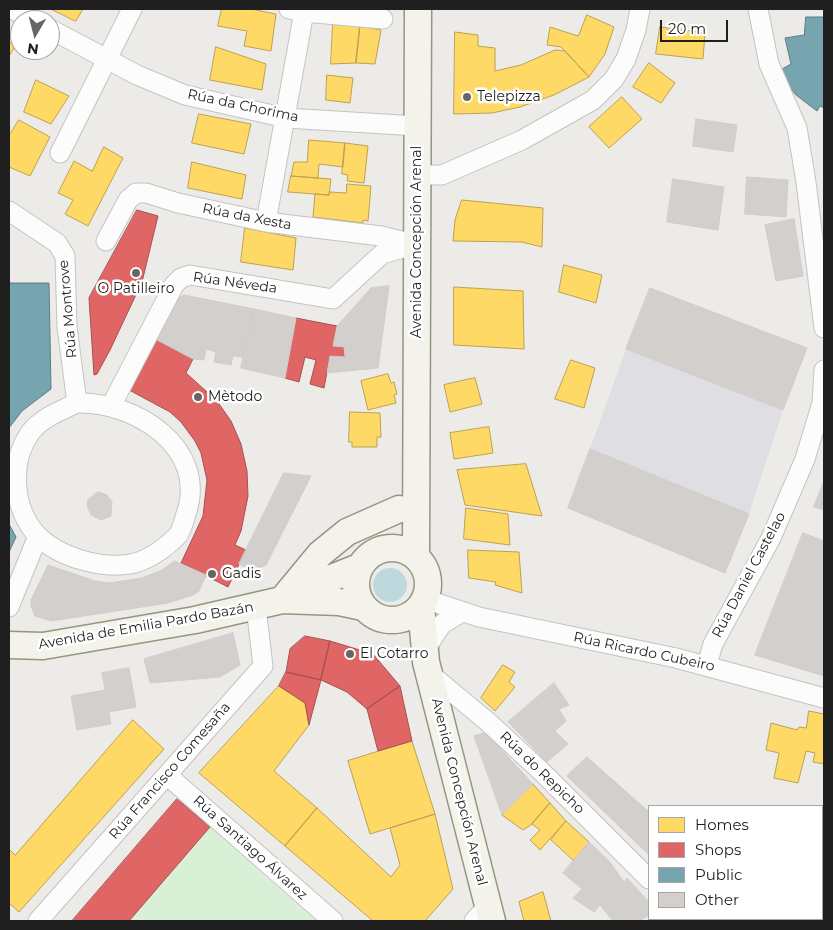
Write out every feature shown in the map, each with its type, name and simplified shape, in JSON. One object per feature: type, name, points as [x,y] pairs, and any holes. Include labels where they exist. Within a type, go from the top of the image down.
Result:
[{"type":"main road","name":"Avenida Concepción Arenal","points":[[418,9],[416,557],[428,577],[423,603],[426,662],[484,916]]},
{"type":"main road","name":"Avenida Concepción Arenal","points":[[363,607],[358,599],[355,587],[367,559],[399,509],[416,476]]},
{"type":"main road","points":[[286,598],[320,554],[347,532],[399,509]]},
{"type":"main road","points":[[367,559],[397,548],[416,557]]},
{"type":"main road","name":"Avenida de Emilia Pardo Bazán","points":[[9,645],[43,646],[195,620],[256,607],[286,598],[367,559]]},
{"type":"main road","name":"Avenida de Emilia Pardo Bazán","points":[[286,598],[339,602],[363,607]]},
{"type":"main road","points":[[363,607],[372,615],[394,621],[410,615],[423,603]]},
{"type":"main road","name":"Avenida Concepción Arenal","points":[[394,621],[426,662]]},
{"type":"street","points":[[60,153],[132,9]]},
{"type":"street","points":[[417,175],[442,175],[522,140],[593,100],[614,79],[626,59],[636,30],[640,9]]},
{"type":"street","points":[[758,9],[769,64],[797,128],[824,328]]},
{"type":"street","points":[[266,222],[286,118],[296,11],[383,19]]},
{"type":"street","name":"Rúa da Chorima","points":[[60,33],[137,75],[185,94],[286,118],[417,126]]},
{"type":"street","name":"Rúa da Xesta","points":[[106,241],[128,200],[136,193],[146,193],[178,203],[266,222],[381,236],[417,244]]},
{"type":"street","name":"Rúa Montrove","points":[[9,211],[57,243],[66,256],[67,327],[78,403]]},
{"type":"street","name":"Rúa Néveda","points":[[111,406],[174,286],[182,278],[190,275],[333,298],[382,254],[417,244]]},
{"type":"street","name":"Rúa Daniel Castelao","points":[[706,665],[713,644],[771,538],[805,459],[822,403],[824,370]]},
{"type":"street","points":[[94,402],[111,406],[136,414],[165,434],[187,468],[191,500],[179,534],[157,553],[131,564],[106,564],[80,560],[56,549],[38,536],[24,516],[17,488],[19,459],[30,433],[49,416],[78,403],[94,402]]},
{"type":"street","points":[[9,607],[38,536]]},
{"type":"street","name":"Rúa Ricardo Cubeiro","points":[[423,603],[706,665],[824,698]]},
{"type":"street","name":"Rúa Francisco Comesaña","points":[[38,921],[262,666],[256,607]]},
{"type":"street","points":[[426,662],[442,624],[462,612]]},
{"type":"street","name":"Rúa do Repicho","points":[[426,662],[542,772],[648,879]]},
{"type":"street","name":"Rúa Santiago Álvarez","points":[[167,775],[332,921]]},
{"type":"green space","points":[[210,827],[315,921],[129,921]]},
{"type":"shaded area","points":[[626,349],[783,410],[749,514],[590,449]]},
{"type":"water","points":[[390,568],[402,573],[407,585],[402,597],[390,602],[378,597],[373,585],[378,573]]},
{"type":"building: Homes","points":[[51,9],[83,9],[76,21],[60,13],[60,10]]},
{"type":"building: Homes","points":[[222,9],[251,9],[276,14],[271,51],[244,46],[247,31],[218,26]]},
{"type":"building: Homes","points":[[587,15],[614,27],[605,54],[589,77],[561,47],[547,45],[550,27],[578,36]]},
{"type":"building: Homes","points":[[333,24],[360,26],[356,63],[331,64]]},
{"type":"building: Homes","points":[[360,26],[381,30],[375,64],[356,63]]},
{"type":"building: Homes","points":[[660,27],[705,33],[703,59],[656,54]]},
{"type":"building: Homes","points":[[455,32],[478,35],[478,46],[495,48],[495,71],[521,65],[555,50],[565,51],[589,77],[554,95],[520,107],[492,113],[454,114]]},
{"type":"building: Homes","points":[[216,47],[266,64],[262,90],[210,80]]},
{"type":"building: Homes","points":[[649,63],[675,83],[661,103],[633,87]]},
{"type":"building: Homes","points":[[327,75],[353,78],[350,103],[326,100]]},
{"type":"building: Homes","points":[[36,80],[69,96],[51,124],[24,112]]},
{"type":"building: Homes","points":[[622,97],[642,119],[609,148],[589,127]]},
{"type":"building: Homes","points":[[199,114],[251,124],[244,154],[192,143]]},
{"type":"building: Homes","points":[[19,120],[50,137],[30,176],[9,167],[9,136]]},
{"type":"building: Homes","points":[[309,140],[345,143],[343,167],[319,164],[318,178],[291,176],[294,162],[307,162]]},
{"type":"building: Homes","points":[[345,143],[368,146],[364,183],[347,181],[348,175],[342,174]]},
{"type":"building: Homes","points":[[104,147],[123,158],[88,226],[65,214],[73,200],[58,193],[74,161],[92,171]]},
{"type":"building: Homes","points":[[192,162],[246,175],[242,199],[188,188]]},
{"type":"building: Homes","points":[[291,176],[331,179],[329,195],[288,192]]},
{"type":"building: Homes","points":[[347,184],[371,186],[368,221],[363,220],[363,223],[313,217],[315,194],[329,195],[330,192],[346,193]]},
{"type":"building: Homes","points":[[462,200],[543,208],[542,247],[522,242],[453,241],[455,220]]},
{"type":"building: Homes","points":[[245,228],[296,238],[293,270],[241,262]]},
{"type":"building: Homes","points":[[564,265],[602,275],[596,303],[559,292]]},
{"type":"building: Homes","points":[[454,287],[523,291],[524,349],[454,345]]},
{"type":"building: Homes","points":[[571,360],[595,368],[584,408],[555,399]]},
{"type":"building: Homes","points":[[388,374],[391,383],[394,382],[397,394],[394,395],[396,403],[368,410],[361,381]]},
{"type":"building: Homes","points":[[475,378],[482,404],[450,412],[444,385]]},
{"type":"building: Homes","points":[[350,412],[380,413],[381,437],[377,437],[377,447],[352,447],[352,442],[349,442]]},
{"type":"building: Homes","points":[[489,427],[493,453],[454,459],[450,433]]},
{"type":"building: Homes","points":[[526,464],[542,516],[465,505],[457,470]]},
{"type":"building: Homes","points":[[466,508],[508,514],[510,545],[464,539]]},
{"type":"building: Homes","points":[[468,550],[519,552],[522,593],[495,585],[496,582],[469,578]]},
{"type":"building: Homes","points":[[503,665],[515,672],[509,682],[515,687],[495,711],[481,698]]},
{"type":"building: Homes","points":[[279,686],[305,703],[309,725],[274,771],[317,808],[285,846],[199,773]]},
{"type":"building: Homes","points":[[809,711],[824,714],[824,764],[813,762],[815,753],[806,751],[798,783],[774,778],[779,753],[766,750],[771,723],[797,730],[799,727],[806,728]]},
{"type":"building: Homes","points":[[133,720],[164,749],[19,912],[9,903],[9,849],[15,855]]},
{"type":"building: Homes","points":[[412,741],[435,814],[370,834],[348,761]]},
{"type":"building: Homes","points":[[533,784],[550,803],[532,824],[523,830],[502,815]]},
{"type":"building: Homes","points":[[550,803],[566,821],[540,850],[530,840],[540,830],[532,824]]},
{"type":"building: Homes","points":[[317,808],[391,877],[400,865],[390,828],[435,814],[453,889],[425,921],[373,921],[285,846]]},
{"type":"building: Homes","points":[[566,821],[589,842],[574,861],[551,840]]},
{"type":"building: Homes","points":[[543,892],[551,921],[524,921],[519,902]]},
{"type":"building: Shops","points":[[137,210],[158,216],[142,282],[110,350],[97,374],[94,375],[89,298]]},
{"type":"building: Shops","points":[[296,318],[337,326],[333,346],[344,347],[345,357],[330,356],[324,388],[310,384],[316,360],[305,357],[299,382],[285,378]]},
{"type":"building: Shops","points":[[157,340],[193,359],[186,373],[217,401],[231,421],[241,444],[247,471],[248,496],[241,531],[235,545],[246,550],[228,587],[181,563],[203,516],[207,480],[201,453],[181,422],[170,412],[131,391]]},
{"type":"building: Shops","points":[[305,636],[330,641],[321,680],[286,672],[290,649]]},
{"type":"building: Shops","points":[[330,641],[373,654],[400,686],[367,709],[347,692],[321,680]]},
{"type":"building: Shops","points":[[286,672],[321,680],[309,725],[305,703],[279,686]]},
{"type":"building: Shops","points":[[400,686],[412,741],[378,751],[367,709]]},
{"type":"building: Shops","points":[[177,799],[210,827],[129,921],[72,921]]},
{"type":"building: Public","points":[[806,17],[824,17],[824,108],[820,106],[817,111],[796,95],[783,79],[782,69],[791,64],[785,38],[804,35]]},
{"type":"building: Public","points":[[9,283],[49,283],[51,389],[22,411],[9,428]]},
{"type":"building: Public","points":[[9,524],[16,537],[9,552]]},
{"type":"building: Other","points":[[696,119],[737,125],[733,152],[693,146]]},
{"type":"building: Other","points":[[747,177],[788,180],[786,217],[745,214]]},
{"type":"building: Other","points":[[673,179],[724,187],[718,230],[667,222]]},
{"type":"building: Other","points":[[794,219],[803,276],[776,281],[765,225]]},
{"type":"building: Other","points":[[389,286],[378,368],[327,373],[330,356],[345,357],[344,347],[333,346],[337,326],[371,288]]},
{"type":"building: Other","points":[[650,288],[807,348],[783,410],[626,349]]},
{"type":"building: Other","points":[[184,295],[254,309],[243,357],[233,356],[231,365],[214,362],[216,352],[206,349],[204,360],[193,359],[157,340],[179,298]]},
{"type":"building: Other","points":[[254,309],[296,318],[285,378],[241,368]]},
{"type":"building: Other","points":[[590,449],[749,514],[725,573],[568,508]]},
{"type":"building: Other","points":[[284,473],[311,476],[266,565],[253,571],[239,564]]},
{"type":"building: Other","points":[[824,481],[824,510],[814,507]]},
{"type":"building: Other","points":[[98,492],[107,495],[112,502],[111,516],[101,520],[91,515],[87,506],[88,500]]},
{"type":"building: Other","points":[[803,533],[824,541],[824,676],[755,655]]},
{"type":"building: Other","points":[[175,561],[206,575],[199,591],[193,595],[168,603],[51,621],[35,616],[31,606],[31,600],[48,565],[95,581],[110,583],[142,578],[162,570]]},
{"type":"building: Other","points":[[233,633],[240,665],[220,677],[150,683],[144,659]]},
{"type":"building: Other","points":[[129,668],[136,707],[109,712],[111,724],[77,730],[71,696],[105,690],[102,673]]},
{"type":"building: Other","points":[[554,683],[569,705],[559,709],[566,721],[555,731],[568,744],[547,762],[508,722]]},
{"type":"building: Other","points":[[486,733],[533,784],[502,815],[474,736]]},
{"type":"building: Other","points":[[587,757],[648,811],[648,854],[567,776]]},
{"type":"building: Other","points":[[589,842],[609,861],[624,882],[627,878],[648,901],[648,916],[639,921],[613,921],[600,905],[594,912],[573,898],[582,889],[563,873]]},
{"type":"building: Other","points":[[715,920],[786,921],[716,921]]},
{"type":"place","name":"Telepizza","points":[[467,97]]},
{"type":"place","name":"O Patilleiro","points":[[136,273]]},
{"type":"place","name":"Mètodo","points":[[198,397]]},
{"type":"place","name":"Gadis","points":[[212,574]]},
{"type":"place","name":"El Cotarro","points":[[350,654]]}]
